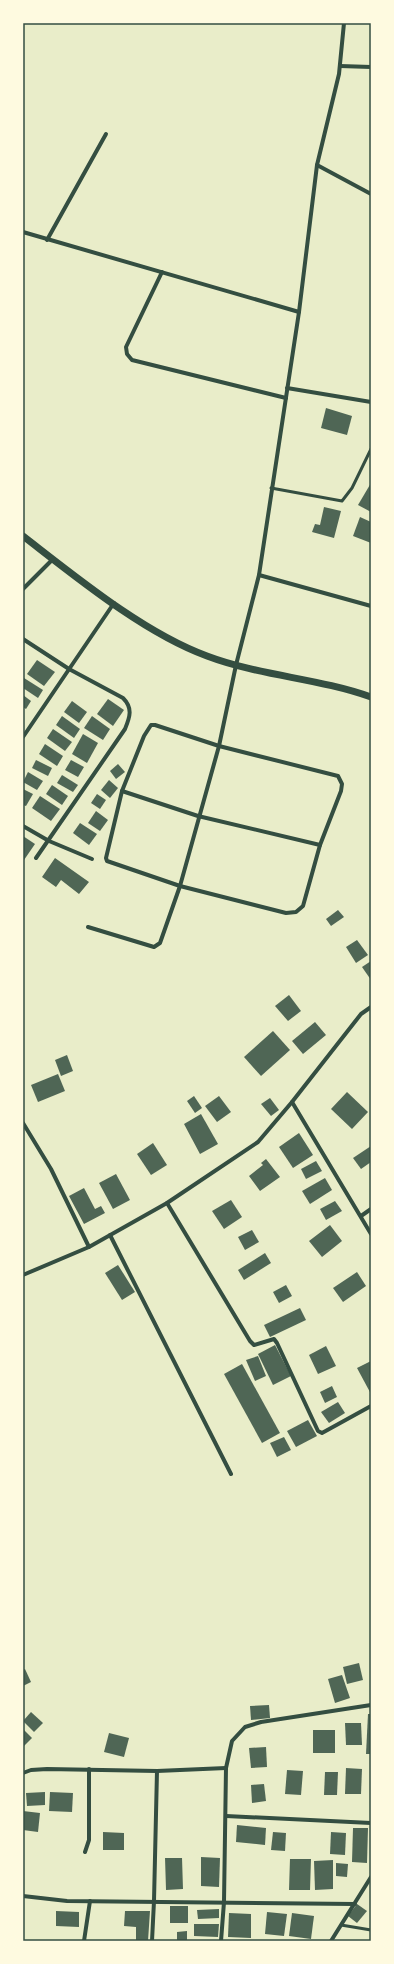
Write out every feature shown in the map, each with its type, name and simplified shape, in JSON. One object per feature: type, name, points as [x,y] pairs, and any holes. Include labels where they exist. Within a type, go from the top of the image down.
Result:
[{"type":"street","points":[[88,927],[154,947],[157,946],[160,943],[180,886],[198,816],[219,746],[236,665],[259,575],[271,488],[299,312],[317,165],[340,66],[344,23]]},
{"type":"street","points":[[340,66],[371,67]]},
{"type":"street","points":[[47,240],[106,134]]},
{"type":"street","points":[[317,165],[371,194]]},
{"type":"street","points":[[23,232],[299,312]]},
{"type":"street","points":[[162,272],[126,347],[127,354],[132,360],[286,398]]},
{"type":"street","points":[[287,388],[371,402]]},
{"type":"street","points":[[23,536],[114,603],[169,640],[207,656],[236,665],[349,690],[371,697]]},
{"type":"street","points":[[23,589],[53,559]]},
{"type":"street","points":[[259,575],[371,606]]},
{"type":"street","points":[[23,737],[114,603]]},
{"type":"street","points":[[23,639],[69,669],[123,698],[128,704],[129,720],[49,841],[36,858]]},
{"type":"street","points":[[155,724],[219,746],[338,776],[342,784],[341,791],[320,845],[307,897],[303,906],[296,912],[286,913],[180,886],[106,860],[122,791],[144,736],[151,725],[155,724]]},
{"type":"street","points":[[122,791],[198,816],[320,845]]},
{"type":"street","points":[[23,826],[49,841],[92,859]]},
{"type":"street","points":[[23,1275],[89,1246],[110,1235],[167,1202],[258,1142],[292,1102],[361,1014],[371,1006]]},
{"type":"street","points":[[292,1102],[371,1234]]},
{"type":"street","points":[[23,1123],[51,1169],[89,1246]]},
{"type":"street","points":[[167,1202],[250,1341],[254,1345],[274,1339],[277,1343],[318,1431],[322,1433],[371,1406]]},
{"type":"street","points":[[360,1216],[371,1209]]},
{"type":"street","points":[[110,1235],[231,1474]]},
{"type":"street","points":[[221,1941],[224,1902],[226,1768],[232,1741],[246,1727],[261,1722],[371,1705]]},
{"type":"street","points":[[23,1773],[31,1770],[47,1769],[157,1771],[226,1768]]},
{"type":"street","points":[[85,1852],[89,1840],[89,1769]]},
{"type":"street","points":[[152,1941],[157,1771]]},
{"type":"street","points":[[226,1816],[371,1823]]},
{"type":"street","points":[[331,1941],[371,1877]]},
{"type":"street","points":[[23,1896],[67,1901],[355,1904]]},
{"type":"street","points":[[84,1941],[90,1901]]},
{"type":"lane","points":[[271,488],[342,500],[352,488],[371,449]]},
{"type":"lane","points":[[341,1925],[371,1930]]},
{"type":"building","points":[[326,408],[352,416],[347,435],[321,428]]},
{"type":"building","points":[[371,483],[371,512],[358,505]]},
{"type":"building","points":[[324,507],[341,511],[334,538],[312,532],[315,524],[320,525]]},
{"type":"building","points":[[360,517],[371,522],[371,543],[353,536]]},
{"type":"building","points":[[37,660],[55,672],[44,686],[27,674]]},
{"type":"building","points":[[24,678],[43,690],[38,698],[23,688]]},
{"type":"building","points":[[23,695],[31,701],[26,709],[23,707]]},
{"type":"building","points":[[108,699],[124,710],[113,726],[97,714]]},
{"type":"building","points":[[72,701],[87,712],[79,723],[64,712]]},
{"type":"building","points":[[62,716],[80,729],[74,738],[56,725]]},
{"type":"building","points":[[92,716],[110,729],[103,740],[84,728]]},
{"type":"building","points":[[53,729],[72,742],[65,751],[47,738]]},
{"type":"building","points":[[83,734],[98,743],[87,763],[72,754]]},
{"type":"building","points":[[45,744],[63,756],[57,766],[39,754]]},
{"type":"building","points":[[36,760],[52,768],[48,776],[32,768]]},
{"type":"building","points":[[71,760],[84,767],[78,777],[65,770]]},
{"type":"building","points":[[118,764],[125,772],[116,779],[110,771]]},
{"type":"building","points":[[28,772],[43,781],[37,790],[23,782]]},
{"type":"building","points":[[62,775],[78,785],[73,792],[57,783]]},
{"type":"building","points":[[109,780],[118,788],[110,798],[101,790]]},
{"type":"building","points":[[52,785],[68,796],[62,805],[46,794]]},
{"type":"building","points":[[23,789],[33,794],[26,806],[23,805]]},
{"type":"building","points":[[97,794],[106,800],[100,809],[91,803]]},
{"type":"building","points":[[40,796],[60,809],[51,821],[32,808]]},
{"type":"building","points":[[96,811],[108,820],[100,831],[88,823]]},
{"type":"building","points":[[80,823],[97,834],[89,845],[73,833]]},
{"type":"building","points":[[23,836],[35,844],[24,860],[23,859]]},
{"type":"building","points":[[55,858],[89,882],[79,894],[61,880],[56,887],[42,877]]},
{"type":"building","points":[[338,910],[344,917],[331,926],[326,919]]},
{"type":"building","points":[[357,940],[368,955],[356,963],[346,947]]},
{"type":"building","points":[[371,961],[371,980],[362,967]]},
{"type":"building","points":[[289,995],[301,1011],[288,1021],[275,1006]]},
{"type":"building","points":[[315,1022],[326,1035],[303,1054],[292,1041]]},
{"type":"building","points":[[273,1031],[290,1050],[261,1076],[244,1057]]},
{"type":"building","points":[[67,1055],[73,1071],[61,1076],[55,1060]]},
{"type":"building","points":[[58,1074],[65,1091],[38,1102],[31,1085]]},
{"type":"building","points":[[347,1092],[368,1112],[352,1129],[331,1109]]},
{"type":"building","points":[[194,1096],[202,1108],[195,1113],[187,1101]]},
{"type":"building","points":[[219,1096],[231,1112],[217,1122],[205,1106]]},
{"type":"building","points":[[270,1098],[279,1110],[271,1116],[261,1104]]},
{"type":"building","points":[[201,1114],[218,1144],[200,1154],[184,1124]]},
{"type":"building","points":[[299,1133],[313,1155],[293,1168],[279,1147]]},
{"type":"building","points":[[153,1143],[167,1165],[151,1175],[137,1154]]},
{"type":"building","points":[[371,1146],[371,1162],[361,1169],[353,1158]]},
{"type":"building","points":[[266,1159],[280,1177],[260,1191],[249,1176],[263,1165],[261,1163]]},
{"type":"building","points":[[316,1161],[322,1171],[306,1179],[301,1169]]},
{"type":"building","points":[[116,1174],[130,1200],[113,1209],[99,1183]]},
{"type":"building","points":[[325,1178],[332,1190],[310,1204],[302,1191]]},
{"type":"building","points":[[84,1188],[95,1209],[101,1206],[105,1213],[84,1224],[69,1196]]},
{"type":"building","points":[[231,1200],[242,1217],[224,1229],[212,1211]]},
{"type":"building","points":[[335,1201],[342,1211],[326,1220],[320,1209]]},
{"type":"building","points":[[330,1225],[342,1241],[322,1257],[309,1241]]},
{"type":"building","points":[[252,1230],[259,1242],[245,1250],[238,1237]]},
{"type":"building","points":[[265,1253],[271,1263],[244,1280],[238,1270]]},
{"type":"building","points":[[118,1265],[135,1292],[122,1300],[105,1273]]},
{"type":"building","points":[[357,1272],[366,1286],[343,1302],[333,1288]]},
{"type":"building","points":[[286,1285],[292,1296],[279,1303],[273,1292]]},
{"type":"building","points":[[300,1308],[306,1320],[270,1337],[264,1325]]},
{"type":"building","points":[[275,1345],[291,1376],[273,1385],[258,1354]]},
{"type":"building","points":[[326,1346],[336,1366],[318,1374],[309,1355]]},
{"type":"building","points":[[258,1356],[266,1376],[255,1381],[246,1360]]},
{"type":"building","points":[[371,1361],[371,1394],[357,1368]]},
{"type":"building","points":[[242,1364],[280,1433],[262,1443],[224,1374]]},
{"type":"building","points":[[332,1386],[337,1397],[325,1403],[320,1392]]},
{"type":"building","points":[[338,1402],[345,1413],[329,1423],[321,1412]]},
{"type":"building","points":[[308,1420],[317,1436],[296,1447],[287,1431]]},
{"type":"building","points":[[284,1437],[291,1450],[277,1457],[270,1443]]},
{"type":"building","points":[[359,1663],[363,1680],[347,1684],[343,1667]]},
{"type":"building","points":[[25,1669],[31,1682],[23,1686],[23,1670]]},
{"type":"building","points":[[342,1675],[350,1698],[335,1703],[328,1679]]},
{"type":"building","points":[[269,1705],[270,1718],[251,1720],[250,1706]]},
{"type":"building","points":[[31,1712],[43,1723],[34,1732],[23,1721]]},
{"type":"building","points":[[368,1714],[371,1714],[371,1754],[366,1754]]},
{"type":"building","points":[[345,1723],[361,1723],[362,1745],[346,1745]]},
{"type":"building","points":[[23,1729],[32,1738],[24,1746],[23,1745]]},
{"type":"building","points":[[313,1730],[335,1730],[335,1753],[313,1753]]},
{"type":"building","points":[[109,1733],[129,1738],[124,1757],[104,1752]]},
{"type":"building","points":[[266,1747],[267,1767],[251,1768],[249,1748]]},
{"type":"building","points":[[346,1768],[362,1769],[361,1794],[345,1794]]},
{"type":"building","points":[[287,1770],[303,1771],[301,1795],[285,1794]]},
{"type":"building","points":[[325,1772],[338,1772],[337,1795],[324,1795]]},
{"type":"building","points":[[264,1784],[266,1801],[252,1803],[251,1785]]},
{"type":"building","points":[[45,1792],[45,1805],[27,1806],[26,1793]]},
{"type":"building","points":[[50,1792],[73,1793],[72,1812],[49,1811]]},
{"type":"building","points":[[23,1811],[40,1813],[38,1832],[23,1830]]},
{"type":"building","points":[[237,1825],[266,1828],[265,1845],[236,1842]]},
{"type":"building","points":[[353,1828],[368,1828],[367,1863],[352,1862]]},
{"type":"building","points":[[103,1832],[124,1833],[124,1850],[103,1850]]},
{"type":"building","points":[[273,1832],[286,1833],[285,1851],[271,1850]]},
{"type":"building","points":[[331,1832],[346,1833],[345,1855],[330,1854]]},
{"type":"building","points":[[201,1857],[220,1858],[219,1887],[201,1886]]},
{"type":"building","points":[[165,1858],[182,1858],[183,1889],[166,1890]]},
{"type":"building","points":[[290,1859],[311,1859],[310,1890],[289,1890]]},
{"type":"building","points":[[333,1860],[333,1889],[315,1890],[314,1861]]},
{"type":"building","points":[[336,1863],[348,1864],[347,1877],[336,1876]]},
{"type":"building","points":[[357,1904],[367,1911],[357,1923],[348,1916]]},
{"type":"building","points":[[170,1906],[188,1906],[188,1923],[170,1923]]},
{"type":"building","points":[[219,1909],[219,1918],[198,1919],[197,1910]]},
{"type":"building","points":[[56,1911],[79,1912],[79,1927],[56,1926]]},
{"type":"building","points":[[125,1911],[150,1911],[148,1941],[136,1941],[136,1927],[124,1926]]},
{"type":"building","points":[[267,1912],[287,1914],[284,1936],[265,1934]]},
{"type":"building","points":[[229,1913],[251,1914],[251,1938],[228,1937]]},
{"type":"building","points":[[292,1913],[314,1916],[311,1939],[289,1936]]},
{"type":"building","points":[[194,1924],[219,1924],[218,1937],[194,1936]]},
{"type":"building","points":[[187,1931],[187,1940],[177,1941],[177,1932]]}]
